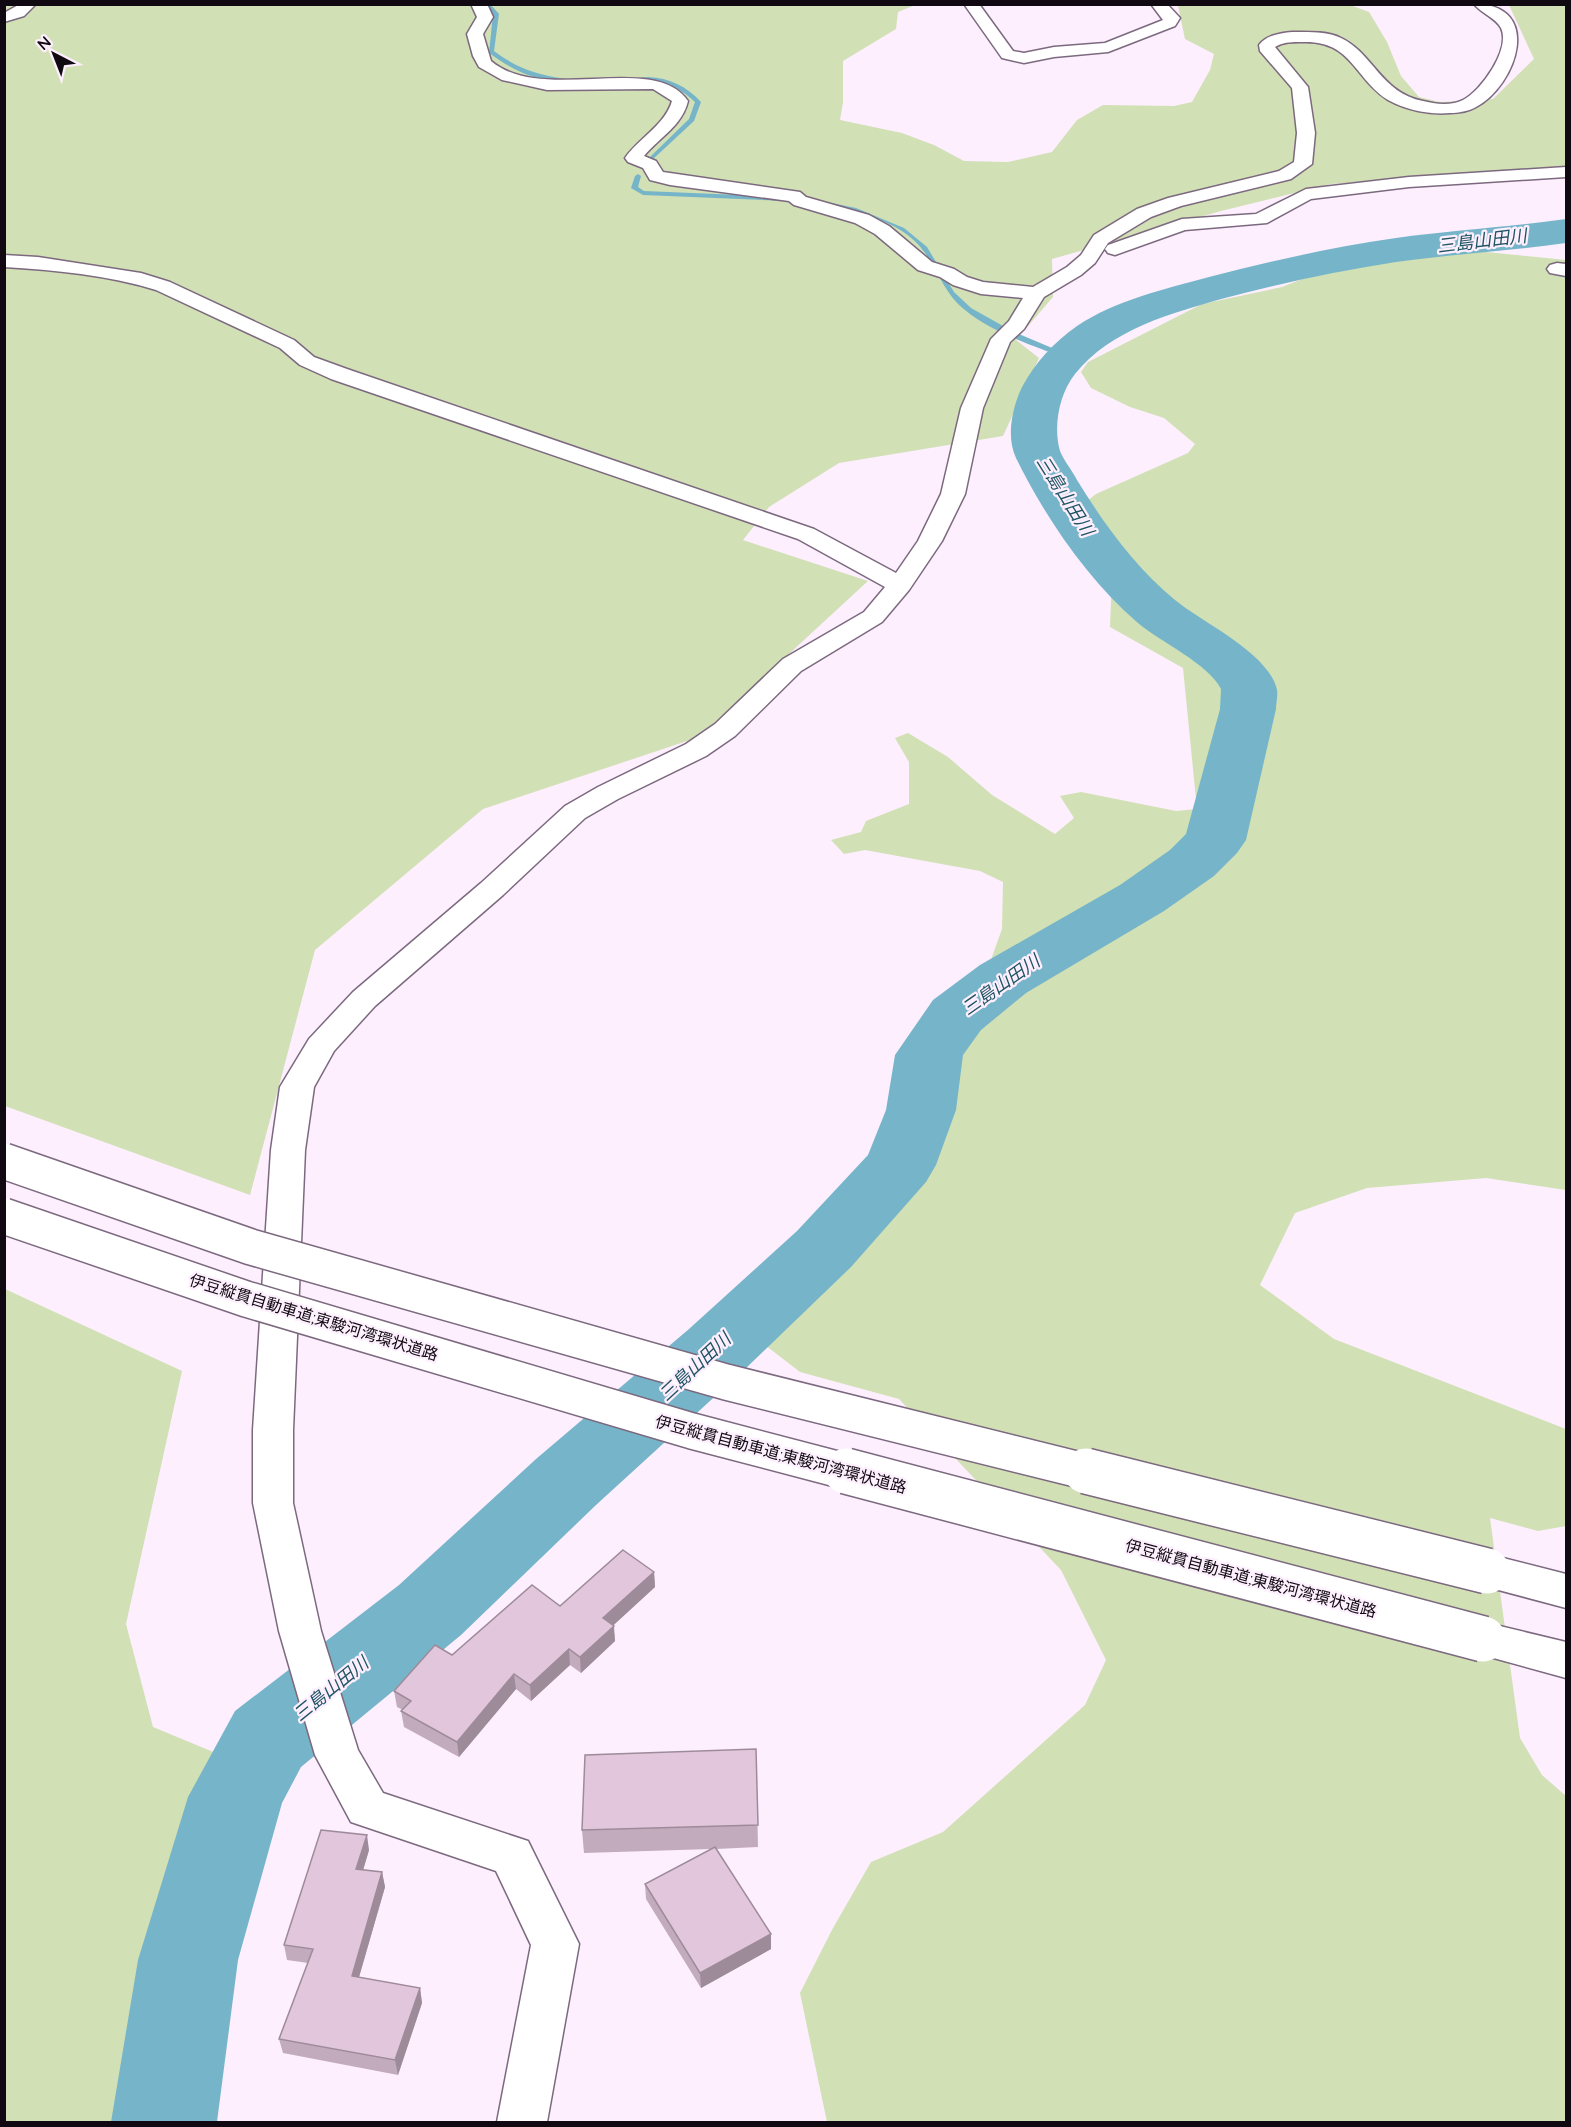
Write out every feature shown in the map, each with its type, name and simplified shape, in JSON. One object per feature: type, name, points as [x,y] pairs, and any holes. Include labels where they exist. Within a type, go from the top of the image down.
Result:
[{"type":"main road","points":[[4,18],[20,13],[29,4]]},
{"type":"main road","points":[[478,4],[485,16],[475,34],[487,66],[532,83],[547,85],[654,84],[663,86],[676,95],[680,101],[676,113],[639,150],[634,158],[650,165],[656,176],[797,198],[862,219],[882,230],[925,266],[947,273],[960,281],[981,288],[1036,293]]},
{"type":"main road","points":[[971,4],[1008,55],[1024,58],[1054,52],[1108,47],[1170,23],[1172,18],[1158,4]]},
{"type":"main road","points":[[522,2122],[555,1944],[512,1856],[367,1808],[337,1755],[300,1631],[273,1503],[273,1430],[288,1150],[297,1087],[321,1046],[364,999],[492,889],[575,812],[608,793],[696,750],[725,730],[792,665],[873,617],[900,585],[930,541],[954,494],[972,408],[1009,332],[1036,293],[1074,272],[1088,259],[1101,239],[1144,213],[1175,202],[1285,175],[1303,164],[1306,133],[1300,87],[1268,51],[1267,45],[1272,41],[1302,37],[1332,40],[1342,45],[1383,89],[1393,96],[1421,106],[1454,108],[1468,105],[1481,97],[1492,83],[1512,38],[1509,27],[1481,4]]},
{"type":"main road","points":[[1088,259],[1182,225],[1260,219],[1306,194],[1386,184],[1566,172]]},
{"type":"main road","points":[[4,261],[38,263],[141,279],[163,286],[287,344],[307,361],[328,370],[678,492],[806,534],[900,585]]},
{"type":"main road","points":[[4,1161],[251,1247],[715,1379],[1566,1591]]},
{"type":"main road","name":"伊豆縦貫自動車道;東駿河湾環状道路","points":[[4,1216],[246,1299],[692,1431],[1566,1660]]},
{"type":"green space","points":[[4,5],[915,5],[898,12],[896,29],[843,61],[843,102],[840,120],[902,133],[934,145],[964,161],[1008,162],[1052,152],[1077,120],[1103,105],[1174,106],[1192,102],[1210,70],[1214,54],[1185,39],[1178,6],[1181,5],[1350,5],[1369,12],[1387,42],[1401,76],[1419,97],[1440,102],[1493,99],[1534,59],[1509,5],[1566,5],[1566,169],[1331,184],[1221,211],[1052,259],[1053,297],[1016,340],[1039,358],[1003,436],[839,463],[769,507],[743,540],[868,581],[699,737],[483,809],[315,950],[250,1195],[5,1106]]},
{"type":"green space","points":[[1476,251],[1566,260],[1566,1190],[1486,1178],[1367,1188],[1295,1213],[1260,1285],[1334,1339],[1566,1429],[1566,1526],[1538,1531],[1490,1518],[1520,1738],[1542,1775],[1566,1796],[1566,2122],[827,2122],[800,1993],[833,1928],[871,1862],[943,1832],[1085,1705],[1106,1660],[1061,1570],[899,1399],[800,1372],[765,1345],[788,1316],[825,1288],[855,1222],[949,1077],[1002,929],[1003,882],[980,871],[865,850],[844,854],[831,840],[861,832],[866,821],[909,804],[909,762],[895,738],[908,733],[948,757],[992,795],[1055,834],[1074,818],[1060,796],[1081,792],[1176,811],[1197,809],[1183,668],[1110,627],[1113,550],[1083,504],[1096,494],[1188,453],[1195,444],[1164,418],[1130,407],[1091,388],[1081,372],[1088,362],[1202,304],[1282,287],[1320,272],[1361,263]]},
{"type":"green space","points":[[5,1289],[182,1371],[126,1624],[153,1727],[223,1756],[178,1929],[142,2122],[5,2122]]},
{"type":"building","points":[[623,1550],[654,1572],[603,1618],[614,1626],[580,1657],[569,1649],[530,1685],[514,1674],[457,1742],[401,1711],[411,1701],[394,1691],[435,1645],[452,1655],[532,1585],[560,1606]]},
{"type":"building","points":[[756,1749],[758,1825],[582,1830],[585,1755]]},
{"type":"building","points":[[321,1830],[367,1835],[356,1869],[382,1872],[352,1976],[420,1988],[395,2060],[279,2039],[313,1949],[284,1945]]},
{"type":"building","points":[[715,1847],[771,1934],[700,1973],[645,1884]]},
{"type":"waterway","points":[[487,4],[496,14],[491,52],[525,72],[543,78],[563,80]]},
{"type":"waterway","points":[[626,80],[665,80],[681,87],[698,102],[692,120],[652,158]]},
{"type":"waterway","points":[[638,176],[634,188],[643,193],[787,199]]},
{"type":"waterway","points":[[807,200],[854,209],[902,229],[925,248],[952,293],[969,309],[1009,333],[1067,356]]},
{"type":"waterway","name":"三島山田川","points":[[164,2122],[188,1960],[236,1797],[268,1739],[430,1610],[566,1482],[717,1349],[824,1249],[900,1165],[921,1110],[929,1055],[957,1015],[1003,979],[1142,898],[1192,863],[1215,840],[1248,709],[1249,689],[1244,679],[1222,658],[1141,598],[1099,550],[1063,496],[1039,456],[1034,436],[1038,403],[1054,372],[1076,348],[1113,324],[1154,306],[1196,293],[1284,271],[1374,254],[1566,231]]}]
